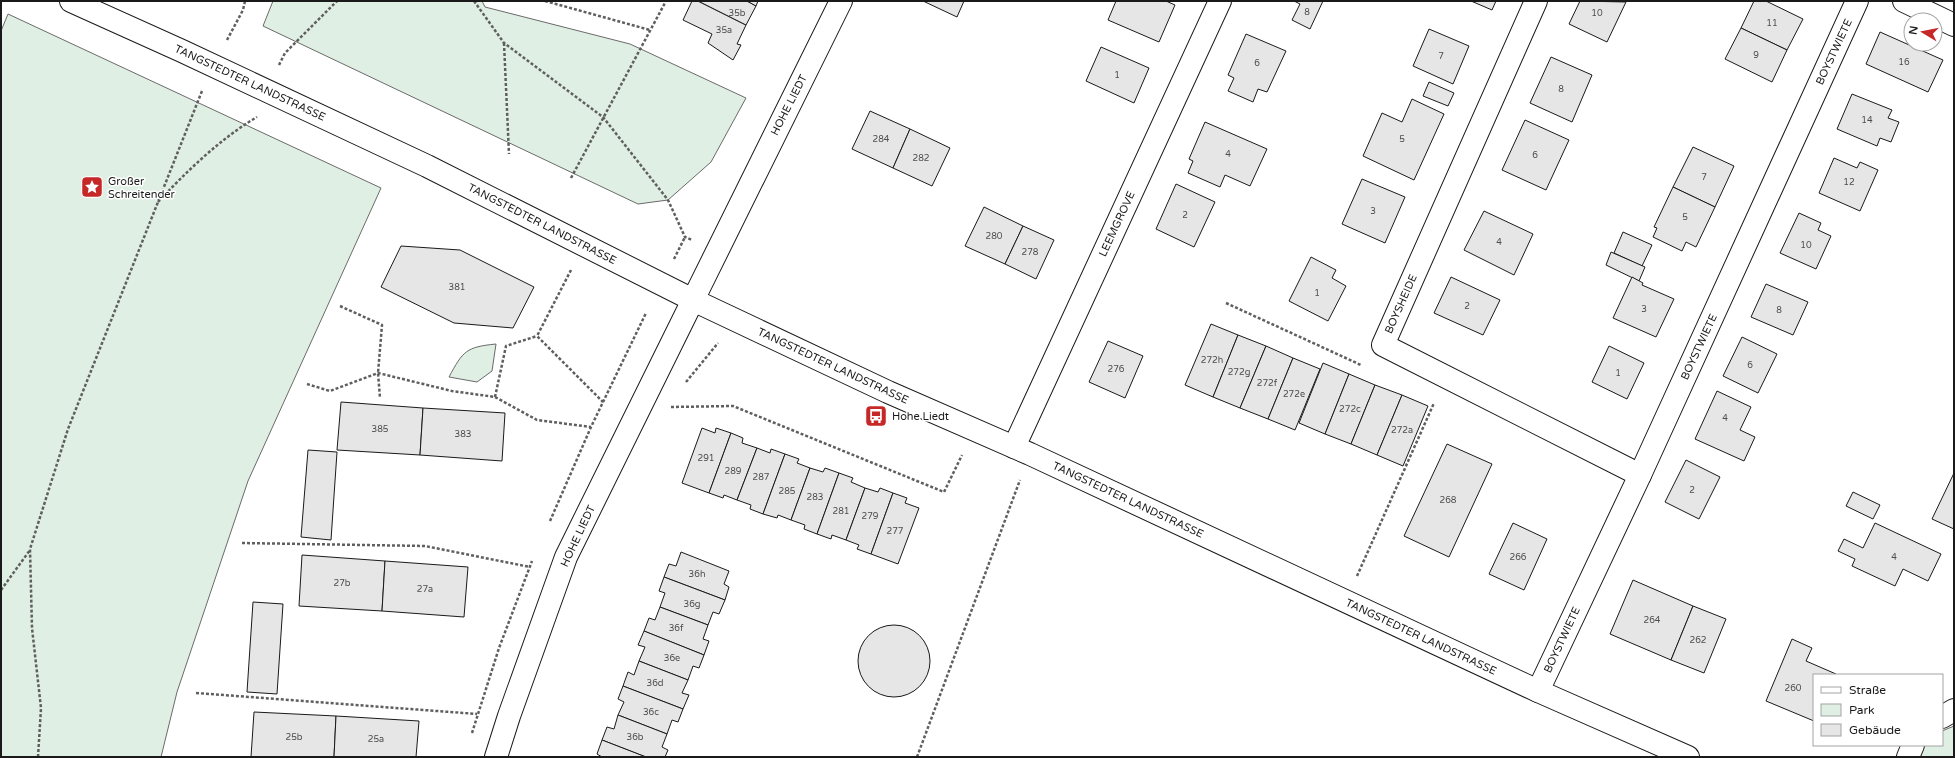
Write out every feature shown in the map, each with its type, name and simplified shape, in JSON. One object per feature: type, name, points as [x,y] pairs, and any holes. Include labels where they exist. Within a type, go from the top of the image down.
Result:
[{"type":"street","name":"TANGSTEDTER LANDSTRASSE","points":[[71,1],[213,65],[427,166],[693,300],[888,392],[1022,451],[1538,691],[1688,757]]},
{"type":"street","name":"HOHE LIEDT","points":[[496,757],[509,716],[566,557],[841,1]]},
{"type":"street","name":"LEEMGROVE","points":[[1022,451],[1220,1]]},
{"type":"street","name":"BOYSHEIDE","points":[[1536,1],[1383,345],[1640,475]]},
{"type":"street","name":"BOYSTWIETE","points":[[1538,691],[1640,475],[1857,1]]},
{"type":"street","points":[[1904,1],[1954,24]]},
{"type":"street","points":[[1943,716],[1954,710]]},
{"type":"street","points":[[1908,757],[1913,746]]},
{"type":"path","points":[[1,590],[30,549],[68,429],[156,204],[213,65],[243,10],[245,1]]},
{"type":"path","points":[[156,204],[179,179],[242,126],[259,115],[285,53],[337,1]]},
{"type":"path","points":[[474,1],[504,43],[603,117],[668,200],[685,237],[717,250]]},
{"type":"path","points":[[545,1],[650,30]]},
{"type":"path","points":[[571,178],[666,1]]},
{"type":"path","points":[[504,43],[509,154]]},
{"type":"path","points":[[673,259],[685,237]]},
{"type":"path","points":[[495,397],[506,346],[537,336],[584,244]]},
{"type":"path","points":[[1226,303],[1364,366]]},
{"type":"path","points":[[340,306],[382,325],[378,373],[380,398]]},
{"type":"path","points":[[537,336],[603,402]]},
{"type":"path","points":[[684,385],[720,341]]},
{"type":"path","points":[[307,384],[330,391],[378,373],[452,392],[495,397],[537,420],[591,427]]},
{"type":"path","points":[[1346,602],[1436,398]]},
{"type":"path","points":[[672,401],[669,407],[733,406],[944,492],[974,430]]},
{"type":"path","points":[[917,757],[1022,451]]},
{"type":"path","points":[[242,543],[425,546],[530,567]]},
{"type":"path","points":[[30,549],[32,628],[41,708],[38,757]]},
{"type":"path","points":[[196,693],[477,714]]},
{"type":"green space","points":[[273,1],[482,1],[485,7],[630,44],[746,98],[711,162],[668,200],[638,204],[263,26]]},
{"type":"green space","points":[[8,14],[381,188],[248,481],[177,692],[161,757],[1,757],[1,31]]},
{"type":"green space","points":[[496,344],[492,371],[477,382],[449,377],[458,361],[466,352],[478,347]]},
{"type":"green space","points":[[1954,726],[1954,757],[1918,757],[1923,746],[1943,746],[1943,731]]},
{"type":"building","points":[[692,1],[698,1],[746,25],[737,44],[741,45],[733,60],[708,43],[712,34],[683,20]]},
{"type":"building","points":[[698,1],[747,1],[756,6],[746,25]]},
{"type":"building","points":[[747,1],[758,1],[756,6]]},
{"type":"building","points":[[923,1],[964,1],[957,17]]},
{"type":"building","points":[[1116,1],[1166,1],[1175,5],[1159,42],[1108,20]]},
{"type":"building","points":[[1294,1],[1323,1],[1310,29],[1292,20],[1300,4]]},
{"type":"building","points":[[1471,1],[1496,1],[1492,10]]},
{"type":"building","points":[[1580,1],[1626,2],[1607,42],[1569,24]]},
{"type":"building","points":[[1754,1],[1766,1],[1803,19],[1787,50],[1741,28]]},
{"type":"building","points":[[1741,28],[1787,50],[1772,82],[1725,59]]},
{"type":"building","points":[[1429,29],[1469,46],[1453,84],[1413,66]]},
{"type":"building","points":[[1880,32],[1903,42],[1903,52],[1925,52],[1943,60],[1928,92],[1866,64]]},
{"type":"building","points":[[1246,34],[1286,51],[1267,92],[1258,89],[1253,102],[1228,91],[1234,78],[1228,75]]},
{"type":"building","points":[[1101,47],[1149,68],[1134,103],[1086,81]]},
{"type":"building","points":[[1551,57],[1592,75],[1572,122],[1530,103]]},
{"type":"building","points":[[1429,82],[1454,93],[1448,106],[1423,96]]},
{"type":"building","points":[[1852,94],[1892,110],[1888,118],[1899,122],[1891,142],[1880,138],[1877,146],[1837,129]]},
{"type":"building","points":[[1412,99],[1444,114],[1414,180],[1363,156],[1382,113],[1402,122]]},
{"type":"building","points":[[870,111],[910,129],[893,168],[852,149]]},
{"type":"building","points":[[1525,120],[1569,140],[1546,190],[1502,170]]},
{"type":"building","points":[[1205,122],[1267,149],[1250,186],[1225,175],[1220,187],[1188,173],[1193,161],[1189,159]]},
{"type":"building","points":[[910,129],[950,148],[932,186],[893,168]]},
{"type":"building","points":[[1693,147],[1734,166],[1715,207],[1673,187]]},
{"type":"building","points":[[1834,158],[1857,168],[1860,162],[1878,170],[1860,211],[1819,193]]},
{"type":"building","points":[[1362,179],[1405,197],[1385,243],[1342,224]]},
{"type":"building","points":[[1176,184],[1215,202],[1194,247],[1156,229]]},
{"type":"building","points":[[1673,187],[1715,207],[1696,247],[1686,242],[1682,251],[1653,237],[1657,228],[1654,227]]},
{"type":"building","points":[[984,207],[1023,226],[1005,264],[965,246]]},
{"type":"building","points":[[1484,211],[1533,234],[1514,275],[1464,250]]},
{"type":"building","points":[[1799,213],[1821,223],[1818,230],[1831,236],[1816,269],[1780,253]]},
{"type":"building","points":[[1023,226],[1054,240],[1036,279],[1005,264]]},
{"type":"building","points":[[1623,232],[1652,245],[1642,266],[1614,253]]},
{"type":"building","points":[[401,246],[460,250],[534,287],[513,328],[454,323],[381,287]]},
{"type":"building","points":[[1611,252],[1645,267],[1639,281],[1606,265]]},
{"type":"building","points":[[1311,257],[1336,270],[1332,278],[1346,286],[1328,321],[1289,301]]},
{"type":"building","points":[[1451,277],[1500,300],[1483,335],[1434,313]]},
{"type":"building","points":[[1632,277],[1643,283],[1642,285],[1674,299],[1656,337],[1613,318]]},
{"type":"building","points":[[1766,284],[1808,302],[1793,335],[1751,317]]},
{"type":"building","points":[[1211,324],[1238,335],[1213,397],[1185,385]]},
{"type":"building","points":[[1238,335],[1266,346],[1240,408],[1213,397]]},
{"type":"building","points":[[1742,337],[1777,354],[1758,393],[1723,376]]},
{"type":"building","points":[[1108,341],[1143,356],[1125,398],[1089,382]]},
{"type":"building","points":[[1266,346],[1293,358],[1268,419],[1240,408]]},
{"type":"building","points":[[1609,346],[1644,363],[1627,399],[1592,382]]},
{"type":"building","points":[[1293,358],[1320,369],[1295,430],[1268,419]]},
{"type":"building","points":[[1323,363],[1349,374],[1325,434],[1299,423]]},
{"type":"building","points":[[1349,374],[1375,385],[1351,444],[1325,434]]},
{"type":"building","points":[[1375,385],[1402,395],[1377,455],[1351,444]]},
{"type":"building","points":[[1717,391],[1751,407],[1740,430],[1755,437],[1744,461],[1695,439]]},
{"type":"building","points":[[1402,395],[1428,406],[1403,466],[1377,455]]},
{"type":"building","points":[[341,402],[423,408],[420,455],[337,450]]},
{"type":"building","points":[[423,408],[505,413],[502,461],[420,455]]},
{"type":"building","points":[[702,428],[715,433],[716,428],[731,433],[709,493],[682,483]]},
{"type":"building","points":[[731,433],[743,438],[742,443],[757,448],[737,500],[724,495],[723,498],[709,493]]},
{"type":"building","points":[[1447,444],[1492,464],[1449,557],[1404,536]]},
{"type":"building","points":[[757,448],[770,453],[771,449],[785,454],[763,514],[750,509],[751,505],[737,500]]},
{"type":"building","points":[[308,450],[337,452],[331,540],[301,537]]},
{"type":"building","points":[[785,454],[799,459],[797,463],[810,468],[791,520],[778,515],[777,518],[763,514]]},
{"type":"building","points":[[1686,460],[1720,477],[1699,519],[1665,502]]},
{"type":"building","points":[[810,468],[823,472],[825,468],[839,473],[817,534],[804,529],[805,525],[791,520]]},
{"type":"building","points":[[839,473],[853,478],[851,482],[865,488],[846,540],[832,535],[831,539],[817,534]]},
{"type":"building","points":[[1954,473],[1954,529],[1932,519]]},
{"type":"building","points":[[865,488],[878,492],[880,488],[893,493],[871,554],[857,549],[859,545],[846,540]]},
{"type":"building","points":[[1853,492],[1880,505],[1873,519],[1846,506]]},
{"type":"building","points":[[893,493],[907,498],[905,503],[919,508],[898,564],[871,554]]},
{"type":"building","points":[[1513,523],[1547,539],[1524,590],[1489,574]]},
{"type":"building","points":[[1875,523],[1941,554],[1928,581],[1903,569],[1895,586],[1852,566],[1855,559],[1838,551],[1844,539],[1863,548]]},
{"type":"building","points":[[681,552],[729,571],[724,584],[729,587],[725,600],[664,577],[669,564],[676,566]]},
{"type":"building","points":[[302,555],[385,561],[382,611],[299,606]]},
{"type":"building","points":[[385,561],[468,567],[464,617],[382,611]]},
{"type":"building","points":[[664,577],[725,600],[719,614],[713,612],[708,625],[660,607],[665,593],[659,591]]},
{"type":"building","points":[[1633,580],[1693,606],[1671,660],[1610,634]]},
{"type":"building","points":[[253,602],[283,604],[277,694],[247,692]]},
{"type":"building","points":[[1693,606],[1726,619],[1704,673],[1671,660]]},
{"type":"building","points":[[660,607],[708,625],[703,639],[709,641],[704,655],[644,631],[649,618],[655,620]]},
{"type":"building","points":[[894,625],[914,631],[924,641],[930,661],[924,681],[914,691],[894,697],[874,691],[864,681],[858,661],[864,641],[874,631]]},
{"type":"building","points":[[644,631],[704,655],[699,668],[693,666],[688,680],[639,661],[645,647],[638,645]]},
{"type":"building","points":[[1792,639],[1812,648],[1806,661],[1836,674],[1813,674],[1813,721],[1766,701]]},
{"type":"building","points":[[639,661],[688,680],[682,693],[689,695],[683,709],[623,686],[628,672],[634,675]]},
{"type":"building","points":[[623,686],[683,709],[678,722],[672,720],[667,734],[618,715],[624,702],[618,699]]},
{"type":"building","points":[[254,712],[336,716],[334,757],[251,757]]},
{"type":"building","points":[[618,715],[667,734],[662,747],[668,750],[665,757],[646,757],[602,740],[607,727],[614,729]]},
{"type":"building","points":[[336,716],[419,721],[416,757],[334,757]]},
{"type":"building","points":[[602,740],[646,757],[602,757],[597,754]]},
{"type":"place","name":"Großer Schreitender","points":[[92,187]]},
{"type":"place","name":"Hohe Liedt","points":[[876,416]]}]
